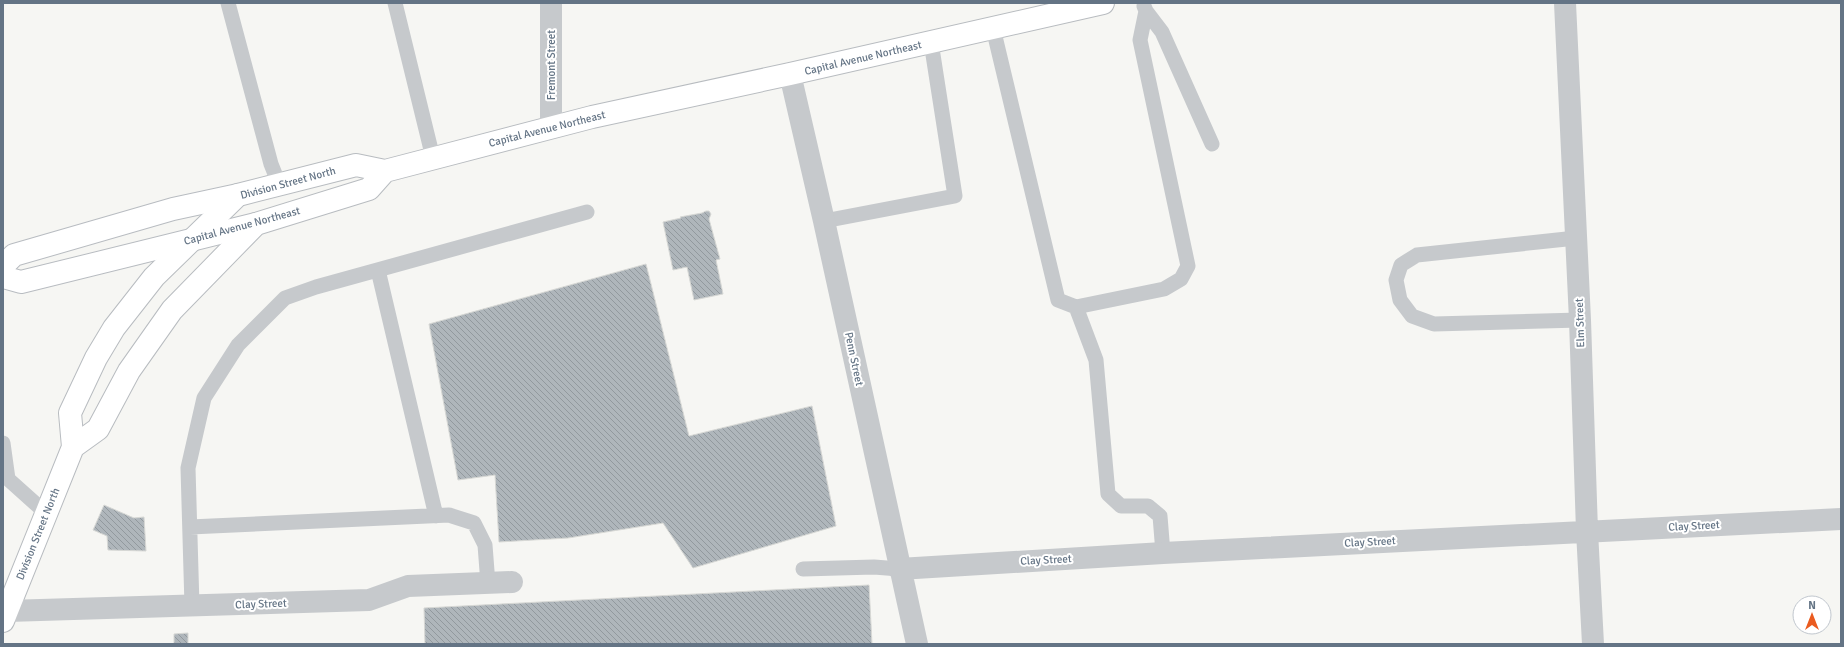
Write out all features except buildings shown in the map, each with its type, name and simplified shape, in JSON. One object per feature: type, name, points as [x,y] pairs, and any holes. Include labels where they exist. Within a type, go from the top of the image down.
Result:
[{"type":"main road","name":"Capital Avenue Northeast","points":[[3,278],[20,282],[256,224],[369,189],[386,171],[551,126],[790,74],[1103,3]]},
{"type":"main road","name":"Division Street North","points":[[5,616],[73,447],[70,413],[96,358],[114,328],[154,277],[238,195],[356,165],[386,171]]},
{"type":"main road","points":[[3,266],[14,255],[173,209],[238,195]]},
{"type":"main road","points":[[73,447],[98,429],[129,371],[172,310],[256,224]]},
{"type":"street","name":"Fremont Street","points":[[551,3],[551,126]]},
{"type":"street","name":"Elm Street","points":[[1566,3],[1580,320],[1587,531],[1593,644]]},
{"type":"street","name":"Penn Street","points":[[790,74],[824,221],[899,569],[917,644]]},
{"type":"street","name":"Clay Street","points":[[899,569],[1163,553],[1841,519]]},
{"type":"street","name":"Clay Street","points":[[5,616],[192,606],[369,600],[408,586],[512,582]]},
{"type":"lane","points":[[228,3],[271,164],[279,184]]},
{"type":"lane","points":[[395,3],[433,158]]},
{"type":"lane","points":[[993,28],[1058,300],[1076,307],[1164,289],[1181,279],[1188,266],[1140,40],[1145,7]]},
{"type":"lane","points":[[1145,7],[1162,32],[1212,144]]},
{"type":"lane","points":[[824,221],[955,196],[930,42]]},
{"type":"lane","points":[[192,606],[188,468],[204,398],[238,345],[284,298],[316,287],[587,212]]},
{"type":"lane","points":[[1576,238],[1417,255],[1401,265],[1396,280],[1400,300],[1412,316],[1434,324],[1580,320]]},
{"type":"lane","points":[[378,270],[436,516]]},
{"type":"lane","points":[[1076,307],[1096,360],[1108,494],[1121,506],[1148,506],[1160,516],[1163,553]]},
{"type":"lane","points":[[3,443],[6,480],[46,513]]},
{"type":"lane","points":[[190,527],[449,515],[474,523],[485,545],[488,584]]},
{"type":"lane","points":[[803,569],[874,567],[899,569]]}]
